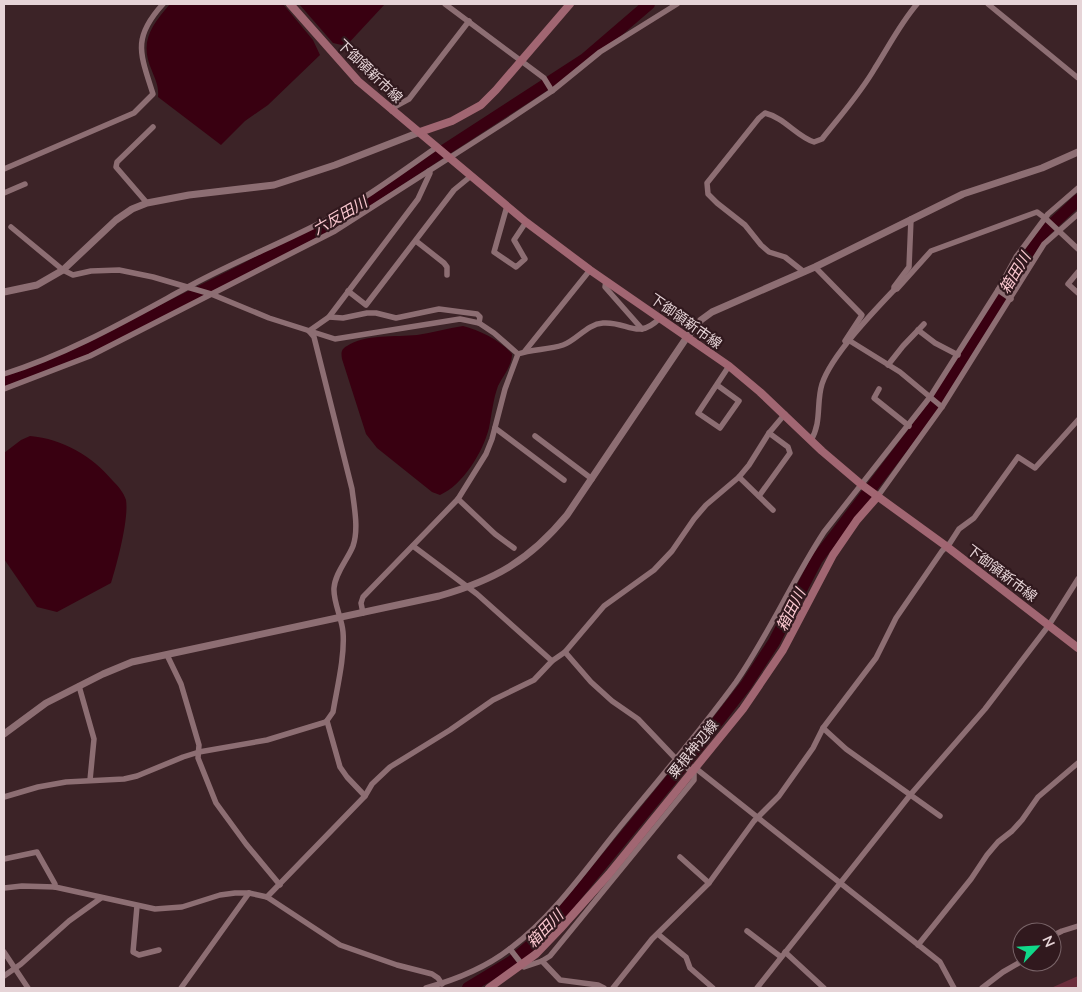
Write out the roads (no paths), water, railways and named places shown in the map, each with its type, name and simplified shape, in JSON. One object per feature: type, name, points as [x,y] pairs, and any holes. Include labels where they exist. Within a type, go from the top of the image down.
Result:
[{"type":"main road","name":"下御領新市線","points":[[290,4],[346,69],[392,111],[420,132],[526,222],[590,270],[729,366],[864,486],[946,546],[1078,648]]},
{"type":"main road","points":[[420,132],[452,121],[481,105],[521,62],[570,4]]},
{"type":"main road","name":"粟根神辺線","points":[[488,988],[536,954],[554,935],[609,874],[692,769],[743,709],[783,650],[833,555],[876,494]]},
{"type":"street","points":[[4,170],[134,114],[147,101],[153,94],[141,55],[140,42],[146,25],[163,4]]},
{"type":"street","points":[[445,4],[544,78],[552,91]]},
{"type":"street","points":[[4,389],[90,356],[335,231],[552,91],[600,52],[677,4]]},
{"type":"street","points":[[804,272],[785,257],[769,252],[761,245],[745,225],[708,194],[707,184],[758,118],[765,113],[786,123],[809,140],[814,142],[822,139],[854,100],[894,35],[917,4]]},
{"type":"street","points":[[989,4],[1078,78]]},
{"type":"street","points":[[392,111],[396,106],[409,99],[469,21]]},
{"type":"street","points":[[147,204],[116,167],[117,162],[153,127]]},
{"type":"street","points":[[4,292],[37,285],[64,270],[116,220],[132,210],[147,204],[189,195],[274,185],[335,165],[420,132]]},
{"type":"street","points":[[4,374],[109,330],[328,219],[438,148]]},
{"type":"street","points":[[4,734],[46,703],[132,662],[363,613],[469,588],[517,564],[553,533],[567,515],[687,337],[701,320],[712,312],[815,267],[976,189],[1042,168],[1078,152]]},
{"type":"street","points":[[308,331],[329,317],[418,198],[430,173],[428,171]]},
{"type":"street","points":[[348,291],[366,305],[454,190],[471,176]]},
{"type":"street","points":[[4,193],[24,184]]},
{"type":"street","points":[[426,988],[442,984],[498,958],[526,937],[552,909],[676,759],[751,661],[810,552],[824,532],[864,486],[930,397],[998,290],[1016,257],[1045,218],[1078,188]]},
{"type":"street","points":[[507,206],[494,252],[516,267],[524,259],[514,240],[526,222]]},
{"type":"street","points":[[811,440],[817,426],[821,385],[832,365],[894,290],[931,251],[1037,212],[1078,248]]},
{"type":"street","points":[[876,494],[942,407],[1044,244],[1078,214]]},
{"type":"street","points":[[894,290],[894,287],[909,267],[912,219]]},
{"type":"street","points":[[11,227],[64,270],[73,275],[90,271],[119,270],[153,277],[209,294],[269,318],[335,339],[449,319],[460,319],[479,323],[494,333],[518,354]]},
{"type":"street","points":[[416,241],[444,262],[447,267],[447,275]]},
{"type":"street","points":[[815,267],[862,315],[844,343],[900,372],[942,407]]},
{"type":"street","points":[[525,351],[590,270]]},
{"type":"street","points":[[1078,272],[1068,284],[1078,293]]},
{"type":"street","points":[[606,281],[605,287],[642,329]]},
{"type":"street","points":[[998,290],[1011,298]]},
{"type":"street","points":[[329,317],[343,318],[376,313],[396,318],[439,309],[477,314],[480,317],[479,323]]},
{"type":"street","points":[[363,613],[361,603],[363,597],[458,500],[486,454],[505,389],[518,354],[525,351],[564,345],[584,331],[601,323],[612,322],[636,330],[652,327],[660,318]]},
{"type":"street","points":[[888,365],[924,324]]},
{"type":"street","points":[[918,330],[935,343],[958,355]]},
{"type":"street","points":[[4,797],[50,785],[90,780],[124,779],[137,776],[183,756],[267,740],[327,721],[333,712],[344,644],[334,588],[354,546],[354,512],[352,489],[314,337],[308,331]]},
{"type":"street","points":[[717,385],[739,401],[720,428],[698,413],[729,366]]},
{"type":"street","points":[[879,389],[874,398],[908,426]]},
{"type":"street","points":[[267,897],[365,796],[372,784],[390,767],[450,730],[493,700],[534,680],[552,661],[566,652],[604,606],[654,570],[672,551],[706,505],[750,465],[769,433],[785,414]]},
{"type":"street","points":[[613,988],[658,934],[709,883],[754,821],[779,796],[813,748],[823,728],[876,658],[896,618],[959,529],[974,518],[1018,457],[1035,468],[1078,420]]},
{"type":"street","points":[[495,428],[564,480]]},
{"type":"street","points":[[759,496],[790,453],[788,447],[769,433]]},
{"type":"street","points":[[535,436],[592,479]]},
{"type":"street","points":[[739,477],[773,510]]},
{"type":"street","points":[[458,500],[495,534],[514,548]]},
{"type":"street","points":[[413,546],[469,588],[552,661]]},
{"type":"street","points":[[757,988],[911,794],[985,709],[1050,625],[1078,579]]},
{"type":"street","points":[[566,652],[591,682],[612,701],[638,719],[676,759],[758,818],[940,962],[954,988]]},
{"type":"street","points":[[167,655],[181,684],[199,745],[198,758],[216,803],[246,844],[280,885]]},
{"type":"street","points":[[79,686],[94,739],[90,780]]},
{"type":"street","points":[[327,721],[340,767],[365,796]]},
{"type":"street","points":[[823,728],[846,749],[940,816]]},
{"type":"street","points":[[918,945],[998,842],[1022,820],[1038,797],[1078,763]]},
{"type":"street","points":[[510,949],[524,967],[550,956],[694,780],[692,769]]},
{"type":"street","points":[[4,859],[37,852],[55,884],[54,887]]},
{"type":"street","points":[[680,857],[709,883]]},
{"type":"street","points":[[4,888],[22,886],[54,887],[155,909],[182,907],[220,895],[249,893],[267,897],[340,945],[396,965],[432,974],[442,984]]},
{"type":"street","points":[[181,988],[249,893]]},
{"type":"street","points":[[4,976],[14,970],[69,921],[101,898]]},
{"type":"street","points":[[137,906],[133,952],[139,955],[159,950]]},
{"type":"street","points":[[1062,931],[1078,926]]},
{"type":"street","points":[[747,931],[783,955],[824,988]]},
{"type":"street","points":[[658,934],[686,957],[690,968],[712,988]]},
{"type":"street","points":[[4,952],[14,970],[28,988]]},
{"type":"street","points":[[542,961],[560,980],[598,985],[604,988]]},
{"type":"street","points":[[982,988],[1012,967]]},
{"type":"waterway","name":"六反田川","points":[[4,380],[70,357],[247,268],[340,218],[585,59],[649,4]]},
{"type":"waterway","name":"箱田川","points":[[468,988],[511,962],[547,931],[697,748],[746,685],[774,642],[817,559],[933,407],[1033,245],[1078,200]]}]
